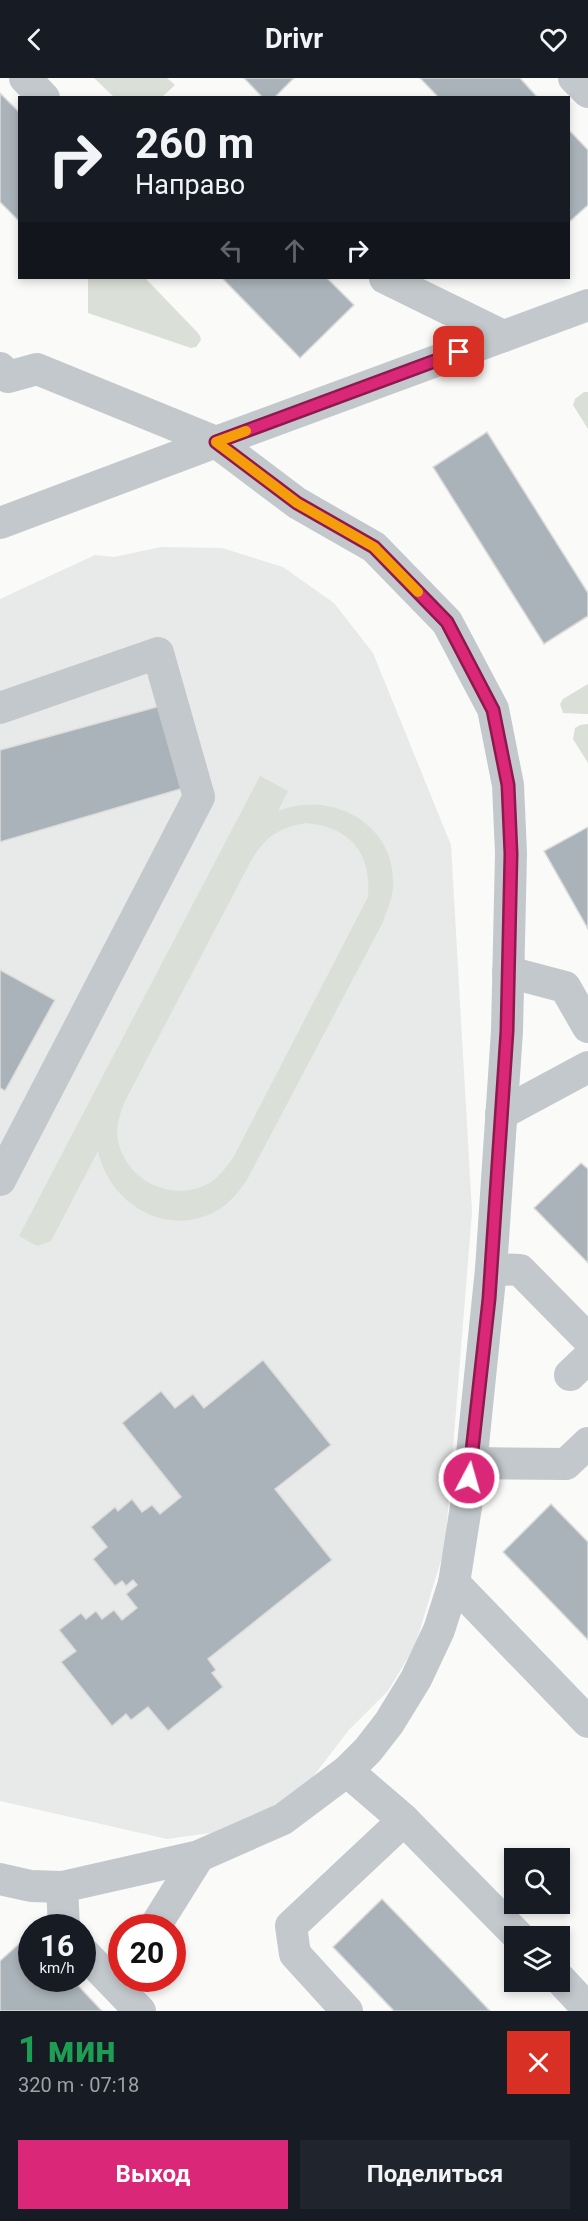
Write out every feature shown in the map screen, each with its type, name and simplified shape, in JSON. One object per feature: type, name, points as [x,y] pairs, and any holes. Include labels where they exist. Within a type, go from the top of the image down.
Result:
[{"type":"lane","points":[[25,78],[42,96]]},
{"type":"lane","points":[[574,78],[588,92]]},
{"type":"lane","points":[[387,279],[503,336]]},
{"type":"lane","points":[[0,523],[588,305]]},
{"type":"lane","points":[[0,368],[8,376],[37,369],[216,442],[297,503],[374,547],[447,622],[493,710],[508,785],[511,854],[508,972],[491,1269],[471,1463],[454,1583],[439,1630],[416,1679],[389,1723],[368,1750],[347,1771],[283,1819],[200,1856],[62,1887],[31,1886],[0,1879]]},
{"type":"lane","points":[[0,708],[158,653],[199,797],[0,1180]]},
{"type":"lane","points":[[508,972],[566,987],[588,1027]]},
{"type":"lane","points":[[501,1114],[588,1067]]},
{"type":"lane","points":[[491,1269],[520,1270],[588,1339]]},
{"type":"lane","points":[[471,1463],[566,1464],[588,1443]]},
{"type":"lane","points":[[454,1583],[588,1722]]},
{"type":"lane","points":[[347,1771],[404,1820],[508,1926]]},
{"type":"lane","points":[[347,2011],[295,1954],[291,1926],[404,1820]]},
{"type":"lane","points":[[162,1914],[200,1856]]},
{"type":"lane","points":[[141,1869],[155,1914]]},
{"type":"lane","points":[[62,1887],[63,1914]]},
{"type":"lane","points":[[96,1963],[108,1973]]},
{"type":"lane","points":[[570,1990],[588,2009]]},
{"type":"lane","points":[[126,1992],[140,2011]]},
{"type":"shaded area","points":[[94,78],[167,78],[175,85],[163,96],[113,96]]},
{"type":"shaded area","points":[[88,279],[146,279],[197,332],[201,340],[196,347],[191,348],[88,313]]},
{"type":"shaded area","points":[[584,392],[588,392],[588,429],[573,405],[575,399]]},
{"type":"shaded area","points":[[161,547],[222,548],[283,567],[334,603],[373,653],[451,845],[472,1212],[445,1547],[415,1646],[388,1691],[348,1731],[313,1777],[264,1814],[218,1832],[167,1839],[0,1801],[0,599],[95,555],[114,557]]},
{"type":"shaded area","points":[[588,684],[588,714],[563,713],[560,704],[563,699]]},
{"type":"shaded area","points":[[588,724],[588,763],[573,739],[575,728]]},
{"type":"shaded area","points":[[260,776],[288,791],[278,811],[298,805],[319,805],[339,809],[357,817],[372,829],[384,845],[391,865],[393,887],[383,922],[248,1178],[231,1200],[204,1216],[184,1220],[165,1219],[146,1213],[130,1203],[116,1188],[105,1171],[98,1151],[51,1241],[37,1246],[19,1236]],"holes":[[[306,823],[335,830],[346,837],[362,855],[366,867],[368,897],[233,1158],[214,1180],[196,1189],[180,1191],[165,1189],[150,1183],[138,1175],[127,1163],[120,1149],[117,1129],[125,1101],[257,851],[274,834],[288,828]]]},
{"type":"building","points":[[244,78],[294,78],[276,96],[261,96]]},
{"type":"building","points":[[420,78],[520,78],[536,96],[437,96]]},
{"type":"building","points":[[0,93],[18,111],[18,220],[0,202]]},
{"type":"building","points":[[570,131],[588,150],[588,205],[570,221]]},
{"type":"building","points":[[223,279],[328,279],[354,305],[300,358]]},
{"type":"building","points":[[487,432],[588,593],[588,616],[544,644],[433,467]]},
{"type":"building","points":[[160,706],[184,788],[0,842],[0,750]]},
{"type":"building","points":[[588,827],[588,929],[544,851]]},
{"type":"building","points":[[0,970],[55,1000],[5,1091],[0,1088]]},
{"type":"building","points":[[581,1163],[588,1169],[588,1263],[534,1208]]},
{"type":"building","points":[[263,1360],[331,1445],[275,1489],[332,1560],[208,1659],[216,1670],[212,1673],[223,1687],[168,1731],[148,1707],[131,1720],[126,1714],[112,1726],[61,1662],[76,1651],[59,1630],[81,1613],[86,1619],[96,1611],[102,1619],[114,1610],[122,1620],[137,1608],[126,1594],[137,1585],[133,1580],[126,1586],[122,1581],[115,1586],[93,1559],[107,1547],[91,1527],[115,1507],[118,1511],[132,1499],[142,1512],[152,1505],[160,1514],[181,1497],[122,1423],[161,1391],[175,1408],[193,1394],[204,1408]]},
{"type":"building","points":[[551,1504],[588,1542],[588,1640],[503,1552]]},
{"type":"building","points":[[382,1899],[490,2011],[394,2011],[333,1947]]},
{"type":"building","points":[[18,1945],[18,1992],[84,1992],[102,2011],[0,2011],[0,1961]]},
{"type":"slow traffic","points":[[246,431],[216,442],[297,503],[374,547],[418,592]]},
{"type":"route","points":[[459,352],[216,442],[297,503],[374,547],[447,622],[493,710],[508,785],[511,854],[507,1031],[489,1299],[469,1478]]}]
